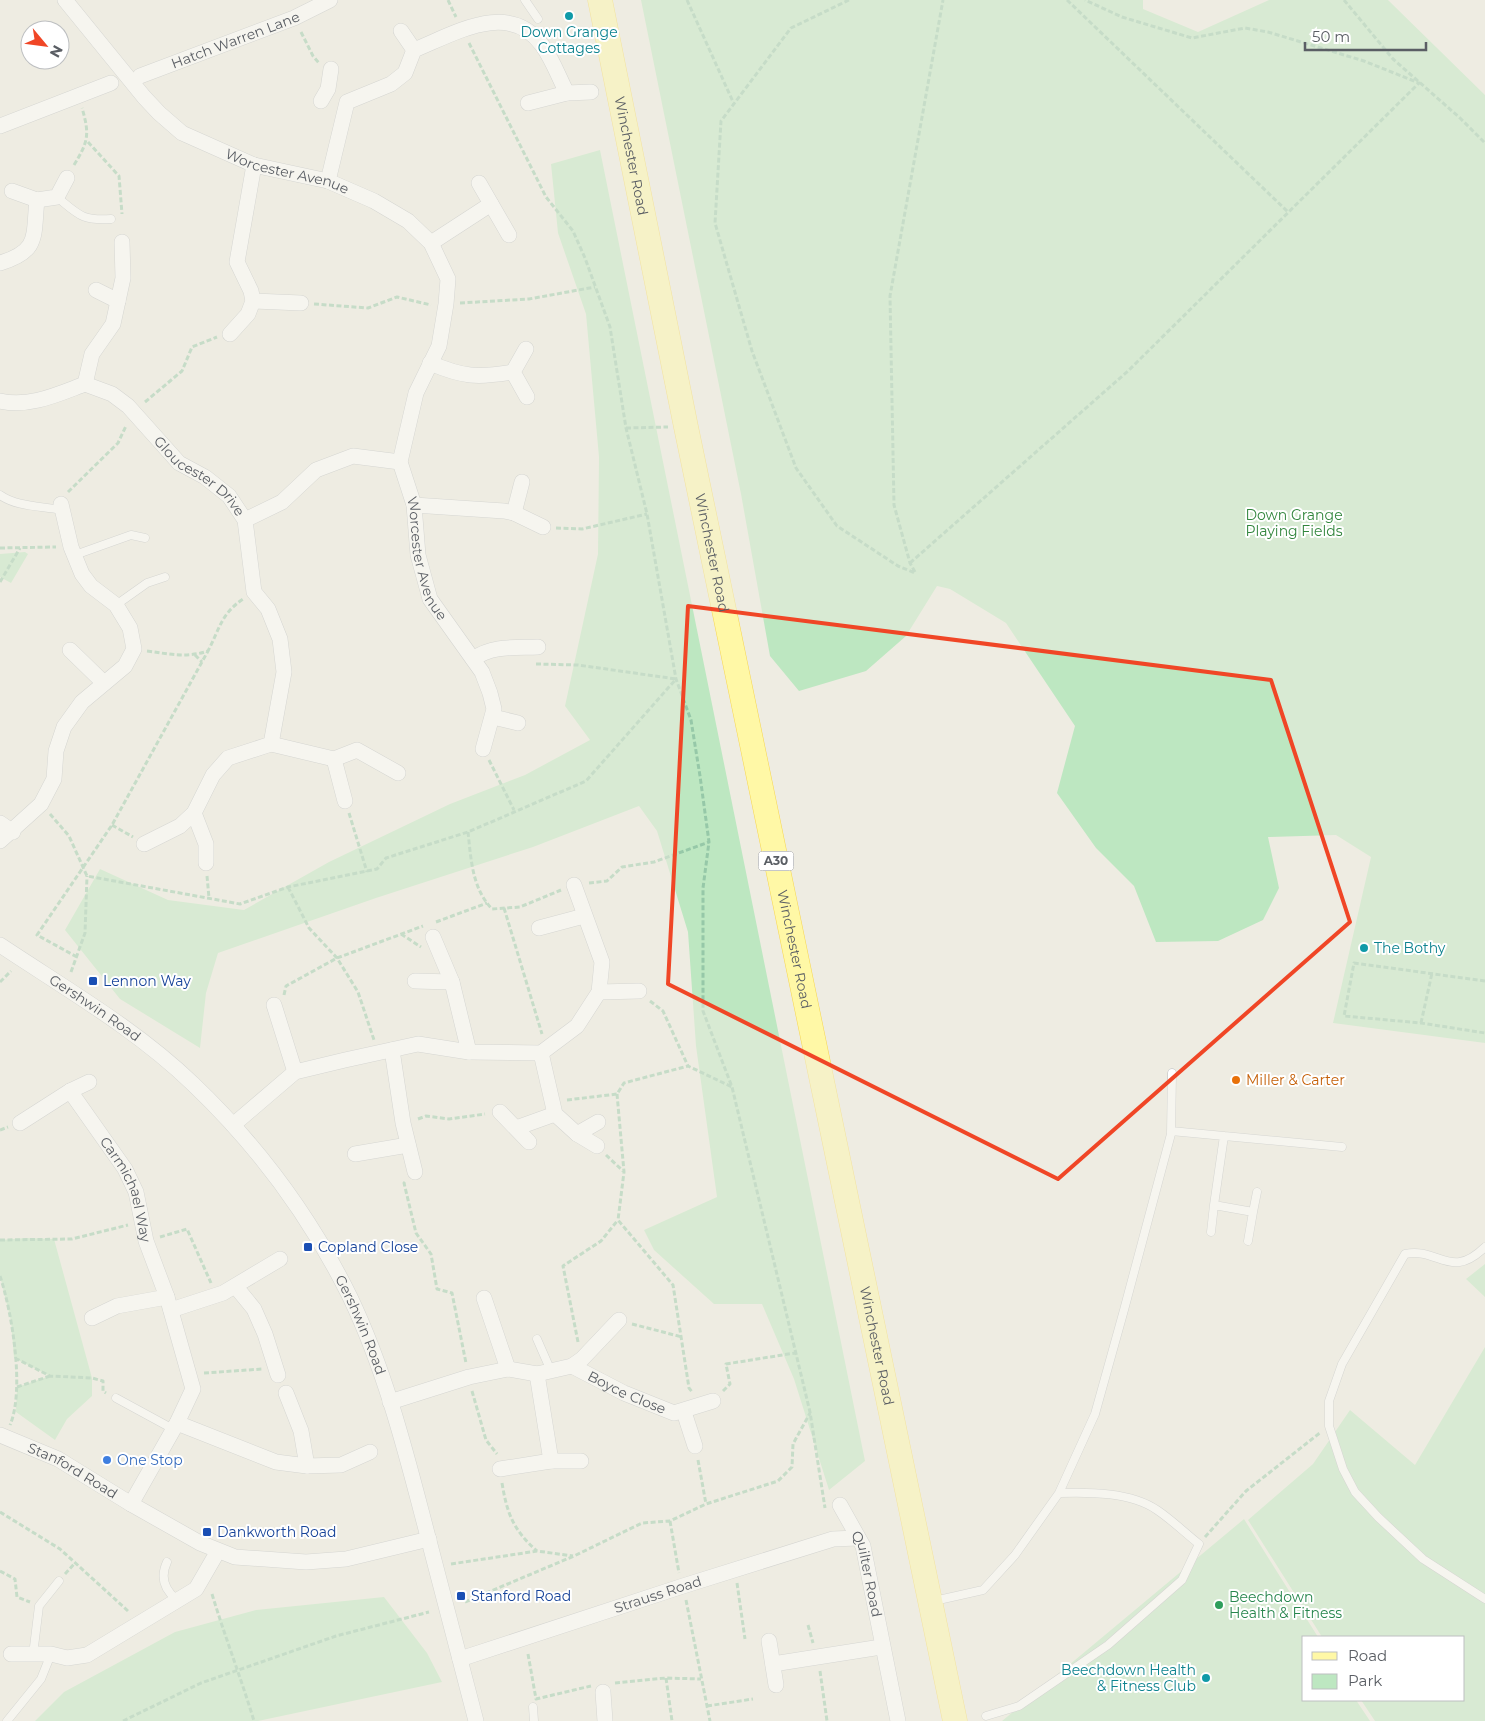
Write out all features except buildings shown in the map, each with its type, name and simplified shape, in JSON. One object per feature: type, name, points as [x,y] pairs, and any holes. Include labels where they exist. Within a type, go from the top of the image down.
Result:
[{"type":"main road","name":"Winchester Road","points":[[600,0],[686,426],[955,1721]]},
{"type":"street","name":"Worcester Avenue","points":[[65,0],[159,114],[182,133],[254,165],[328,181],[374,201],[408,220],[431,243],[448,278],[446,304],[439,346],[416,392],[400,462],[414,505],[418,555],[430,599],[482,672],[490,693],[494,709],[493,717],[483,748]]},
{"type":"street","name":"Hatch Warren Lane","points":[[140,76],[294,18],[330,0]]},
{"type":"street","points":[[330,71],[324,95],[347,102],[391,84],[405,73],[414,50],[490,20],[507,19],[524,26],[542,45],[568,93]]},
{"type":"street","points":[[401,31],[414,50]]},
{"type":"street","points":[[0,126],[111,83]]},
{"type":"street","points":[[528,103],[568,93],[591,92]]},
{"type":"street","points":[[328,181],[347,102]]},
{"type":"street","points":[[230,334],[248,314],[254,301],[237,262],[254,165]]},
{"type":"street","points":[[9,190],[37,200],[57,197],[67,178]]},
{"type":"street","points":[[479,184],[509,235]]},
{"type":"street","points":[[0,263],[28,251],[32,243],[37,200]]},
{"type":"street","points":[[431,243],[491,204]]},
{"type":"street","points":[[0,401],[13,404],[46,398],[85,384],[92,354],[113,324],[123,278],[122,242]]},
{"type":"street","points":[[96,290],[118,301]]},
{"type":"street","points":[[254,301],[301,303]]},
{"type":"street","points":[[513,372],[526,349]]},
{"type":"street","points":[[430,363],[456,374],[488,376],[513,372]]},
{"type":"street","points":[[513,372],[527,397]]},
{"type":"street","name":"Gloucester Drive","points":[[85,384],[112,394],[133,410],[179,463],[205,477],[229,496],[245,520],[254,592]]},
{"type":"street","points":[[245,520],[282,502],[316,470],[352,456],[400,462]]},
{"type":"street","points":[[514,513],[522,482]]},
{"type":"street","points":[[414,505],[514,513],[543,527]]},
{"type":"street","points":[[0,841],[6,827],[41,804],[54,779],[56,751],[64,727],[82,702],[125,666],[134,649],[130,628],[116,605],[91,586],[82,574],[73,551],[61,507]]},
{"type":"street","points":[[254,592],[268,609],[280,639],[284,672],[271,744]]},
{"type":"street","points":[[473,659],[484,651],[496,648],[538,647]]},
{"type":"street","points":[[70,650],[104,684]]},
{"type":"street","points":[[493,717],[518,723]]},
{"type":"street","points":[[144,844],[180,826],[194,813],[213,775],[228,758],[271,744],[334,759],[357,750],[398,773]]},
{"type":"street","points":[[334,759],[345,801]]},
{"type":"street","points":[[194,813],[206,844],[206,863]]},
{"type":"street","points":[[233,1125],[295,1072],[418,1044],[469,1052],[544,1051],[578,1026],[599,992],[602,962],[574,885]]},
{"type":"street","points":[[539,928],[584,916]]},
{"type":"street","points":[[432,937],[452,982],[469,1052]]},
{"type":"street","name":"Gershwin Road","points":[[0,945],[129,1031],[192,1082],[233,1125],[272,1171],[297,1205],[350,1298],[390,1402],[405,1446],[476,1721]]},
{"type":"street","points":[[415,981],[452,982]]},
{"type":"street","points":[[599,992],[639,991]]},
{"type":"street","points":[[276,1011],[295,1072]]},
{"type":"street","points":[[386,1051],[415,1172]]},
{"type":"street","points":[[544,1051],[554,1108],[578,1134],[596,1146]]},
{"type":"street","points":[[20,1123],[70,1091],[89,1082]]},
{"type":"street","name":"Carmichael Way","points":[[70,1091],[125,1170],[136,1192],[146,1241],[169,1303],[190,1374],[192,1389],[175,1426],[131,1504]]},
{"type":"street","points":[[516,1128],[554,1108]]},
{"type":"street","points":[[500,1112],[529,1142]]},
{"type":"street","points":[[578,1134],[598,1122]]},
{"type":"street","points":[[355,1154],[408,1145]]},
{"type":"street","points":[[92,1318],[117,1306],[169,1303],[236,1287],[258,1271],[280,1259]]},
{"type":"street","points":[[236,1287],[254,1308],[276,1372]]},
{"type":"street","points":[[484,1298],[508,1369]]},
{"type":"street","name":"Boyce Close","points":[[390,1402],[468,1377],[508,1369],[544,1373],[577,1363],[619,1320]]},
{"type":"street","name":"Boyce Close","points":[[577,1363],[649,1403],[674,1413],[684,1412],[707,1404]]},
{"type":"street","points":[[544,1373],[550,1461]]},
{"type":"street","points":[[286,1393],[301,1430],[308,1466]]},
{"type":"street","name":"Boyce Close","points":[[684,1412],[695,1446]]},
{"type":"street","points":[[175,1426],[276,1462],[308,1466],[341,1465],[370,1452]]},
{"type":"street","name":"Stanford Road","points":[[2,1435],[58,1459],[131,1504],[218,1551],[235,1557],[306,1562],[346,1559],[429,1539]]},
{"type":"street","points":[[500,1469],[550,1461],[580,1461]]},
{"type":"street","name":"Quilter Road","points":[[840,1505],[863,1546],[881,1646],[898,1721]]},
{"type":"street","name":"Strauss Road","points":[[460,1659],[683,1586],[855,1533]]},
{"type":"street","points":[[11,1654],[51,1654],[67,1658],[87,1654],[176,1599],[196,1589],[218,1551]]},
{"type":"street","points":[[769,1641],[776,1684]]},
{"type":"street","points":[[772,1664],[881,1646]]},
{"type":"street","points":[[602,1687],[605,1721]]},
{"type":"lane","points":[[524,0],[538,19]]},
{"type":"lane","points":[[57,197],[76,213],[90,220],[111,218]]},
{"type":"lane","points":[[0,495],[7,500],[20,504],[61,507]]},
{"type":"lane","points":[[73,551],[131,535],[145,538]]},
{"type":"lane","points":[[116,605],[147,583],[165,577]]},
{"type":"lane","points":[[929,1602],[983,1590],[1015,1555],[1059,1493],[1095,1414],[1171,1131],[1172,1073]]},
{"type":"lane","points":[[1171,1131],[1342,1147]]},
{"type":"lane","points":[[1212,1232],[1224,1136]]},
{"type":"lane","points":[[1248,1241],[1257,1192]]},
{"type":"lane","points":[[1214,1205],[1254,1212]]},
{"type":"lane","points":[[1485,1247],[1465,1262],[1448,1264],[1418,1252],[1406,1254],[1342,1364],[1329,1401],[1329,1426],[1343,1469],[1355,1492],[1378,1518],[1423,1559],[1485,1599]]},
{"type":"lane","points":[[537,1339],[544,1373]]},
{"type":"lane","points":[[116,1398],[175,1426]]},
{"type":"lane","points":[[986,1716],[1019,1706],[1108,1645],[1182,1580],[1199,1544],[1156,1508],[1132,1500],[1093,1492],[1059,1493]]},
{"type":"lane","points":[[167,1562],[162,1572],[165,1588],[176,1599]]},
{"type":"lane","points":[[33,1654],[39,1606],[59,1581]]},
{"type":"lane","points":[[7,1721],[42,1679],[51,1654]]},
{"type":"lane","points":[[533,1707],[534,1721]]},
{"type":"path","points":[[448,0],[546,197],[573,231],[610,327],[626,428],[646,514],[676,679],[691,720],[709,842],[703,888],[702,1011],[732,1087],[810,1412],[823,1506],[855,1533]]},
{"type":"path","points":[[687,0],[734,104]]},
{"type":"path","points":[[849,0],[791,28],[721,121],[715,223],[752,351],[796,468],[837,526],[898,566],[915,573],[910,563],[894,505],[890,296],[943,0]]},
{"type":"path","points":[[1067,0],[1288,212]]},
{"type":"path","points":[[1085,0],[1122,17],[1192,38],[1245,28],[1268,32],[1364,61],[1419,83]]},
{"type":"path","points":[[1344,0],[1393,58],[1485,143]]},
{"type":"path","points":[[294,18],[313,56],[330,71]]},
{"type":"path","points":[[910,563],[1128,371],[1419,83]]},
{"type":"path","points":[[67,178],[88,142],[87,126],[77,96]]},
{"type":"path","points":[[88,142],[119,176],[122,242]]},
{"type":"path","points":[[61,507],[65,495],[82,476],[118,443],[133,410],[182,371],[192,347],[230,334]]},
{"type":"path","points":[[626,428],[686,426]]},
{"type":"path","points":[[543,527],[582,529],[646,514]]},
{"type":"path","points":[[0,548],[73,551]]},
{"type":"path","points":[[0,582],[20,548]]},
{"type":"path","points":[[77,957],[37,935],[112,825],[208,651],[221,621],[229,609],[254,592]]},
{"type":"path","points":[[134,649],[175,655],[195,655],[208,651]]},
{"type":"path","points":[[195,655],[202,662]]},
{"type":"path","points":[[527,662],[543,665],[578,665],[676,679]]},
{"type":"path","points":[[87,876],[240,904],[288,887],[377,869],[386,858],[468,832],[514,810],[586,781],[676,679]]},
{"type":"path","points":[[483,748],[514,810]]},
{"type":"path","points":[[345,801],[367,872]]},
{"type":"path","points":[[41,804],[69,836],[87,876],[85,933],[71,972]]},
{"type":"path","points":[[112,825],[144,844]]},
{"type":"path","points":[[468,832],[477,886],[492,909],[520,907],[574,885],[606,881],[622,867],[654,862],[709,842]]},
{"type":"path","points":[[206,863],[209,898]]},
{"type":"path","points":[[288,887],[309,928],[337,958],[358,992],[386,1051]]},
{"type":"path","points":[[276,1011],[286,986],[337,958],[487,903]]},
{"type":"path","points":[[504,908],[544,1051]]},
{"type":"path","points":[[1485,982],[1432,972],[1354,963],[1344,1016],[1421,1023],[1485,1034]]},
{"type":"path","points":[[0,982],[13,972]]},
{"type":"path","points":[[1421,1023],[1432,972]]},
{"type":"path","points":[[639,991],[663,1011],[688,1066],[732,1087]]},
{"type":"path","points":[[577,1363],[563,1266],[601,1241],[618,1220],[624,1172],[617,1094],[624,1083],[688,1066]]},
{"type":"path","points":[[554,1108],[617,1094]]},
{"type":"path","points":[[403,1123],[426,1116],[449,1120],[500,1112]]},
{"type":"path","points":[[596,1146],[624,1172]]},
{"type":"path","points":[[415,1172],[404,1183],[416,1233],[431,1254],[437,1288],[452,1293],[468,1377]]},
{"type":"path","points":[[618,1220],[673,1285],[689,1388],[707,1404],[730,1384],[726,1364],[795,1353]]},
{"type":"path","points":[[0,1240],[72,1239],[132,1223],[138,1241],[146,1241],[187,1230],[211,1283]]},
{"type":"path","points":[[0,1276],[11,1321],[17,1387],[16,1412],[2,1435]]},
{"type":"path","points":[[619,1320],[682,1337]]},
{"type":"path","points":[[14,1358],[50,1376]]},
{"type":"path","points":[[190,1374],[276,1372]]},
{"type":"path","points":[[17,1387],[50,1376],[92,1378],[103,1381],[103,1391],[116,1398]]},
{"type":"path","points":[[466,1602],[574,1556],[642,1523],[670,1521],[706,1504],[778,1481],[792,1467],[793,1444],[810,1412]]},
{"type":"path","points":[[1199,1544],[1246,1491],[1329,1426]]},
{"type":"path","points":[[695,1446],[706,1504]]},
{"type":"path","points":[[0,1512],[60,1549],[128,1611]]},
{"type":"path","points":[[670,1521],[679,1573]]},
{"type":"path","points":[[449,1564],[537,1551],[574,1556]]},
{"type":"path","points":[[0,1571],[15,1579],[17,1597],[39,1606]]},
{"type":"path","points":[[737,1581],[745,1639]]},
{"type":"path","points":[[209,1586],[227,1645],[239,1671],[254,1721]]},
{"type":"path","points":[[684,1592],[710,1721]]},
{"type":"path","points":[[122,1721],[200,1683],[336,1636],[429,1612]]},
{"type":"path","points":[[528,1654],[536,1699],[666,1678],[701,1679]]},
{"type":"path","points":[[666,1678],[672,1721]]},
{"type":"path","points":[[706,1706],[753,1699]]},
{"type":"highlighted area","points":[[688,606],[1271,680],[1350,922],[1058,1179],[668,984]]},
{"type":"green space","name":"Down Grange Playing Fields","points":[[641,0],[1143,0],[1143,9],[1198,32],[1269,0],[1388,0],[1485,95],[1485,1043],[1333,1023],[1371,857],[1336,835],[1268,837],[1279,888],[1263,920],[1218,941],[1156,942],[1134,886],[1096,848],[1057,793],[1075,726],[1006,623],[950,589],[937,586],[906,636],[866,671],[799,691],[770,656],[741,494]]},
{"type":"green space","points":[[600,150],[865,1461],[829,1490],[794,1379],[762,1304],[714,1304],[654,1250],[644,1230],[717,1197],[696,1046],[688,932],[657,831],[639,806],[533,847],[376,898],[218,953],[206,993],[200,1048],[120,999],[65,930],[100,869],[168,900],[244,910],[329,862],[450,804],[525,775],[590,740],[565,706],[598,554],[599,457],[586,314],[558,233],[551,164]]},
{"type":"green space","points":[[25,552],[28,554],[11,583],[0,577],[0,554]]},
{"type":"green space","points":[[26,1238],[54,1239],[92,1378],[92,1396],[67,1419],[55,1440],[16,1412],[17,1387],[50,1376],[14,1358],[11,1321],[0,1276],[0,1240]]},
{"type":"green space","points":[[1485,1264],[1485,1297],[1466,1279]]},
{"type":"green space","points":[[1485,1347],[1485,1721],[1375,1721],[1362,1701],[1465,1701],[1465,1636],[1321,1636],[1248,1520],[1313,1464],[1350,1410],[1415,1465]]},
{"type":"green space","name":"Beechdown Health & Fitness","points":[[1244,1519],[1317,1636],[1302,1636],[1302,1701],[1357,1701],[1370,1721],[1002,1721]]},
{"type":"green space","points":[[384,1597],[427,1653],[442,1682],[258,1721],[35,1721],[64,1692],[175,1632],[256,1610]]},
{"type":"place","name":"Down Grange Cottages","points":[[569,16]]},
{"type":"place","name":"The Bothy","points":[[1364,948]]},
{"type":"place","name":"Lennon Way","points":[[93,981]]},
{"type":"place","name":"Miller & Carter","points":[[1236,1080]]},
{"type":"place","name":"Copland Close","points":[[308,1247]]},
{"type":"place","name":"One Stop","points":[[107,1460]]},
{"type":"place","name":"Dankworth Road","points":[[207,1532]]},
{"type":"place","name":"Stanford Road","points":[[461,1596]]},
{"type":"place","name":"Beechdown Health & Fitness","points":[[1219,1605]]},
{"type":"place","name":"Beechdown Health & Fitness Club","points":[[1206,1678]]}]
